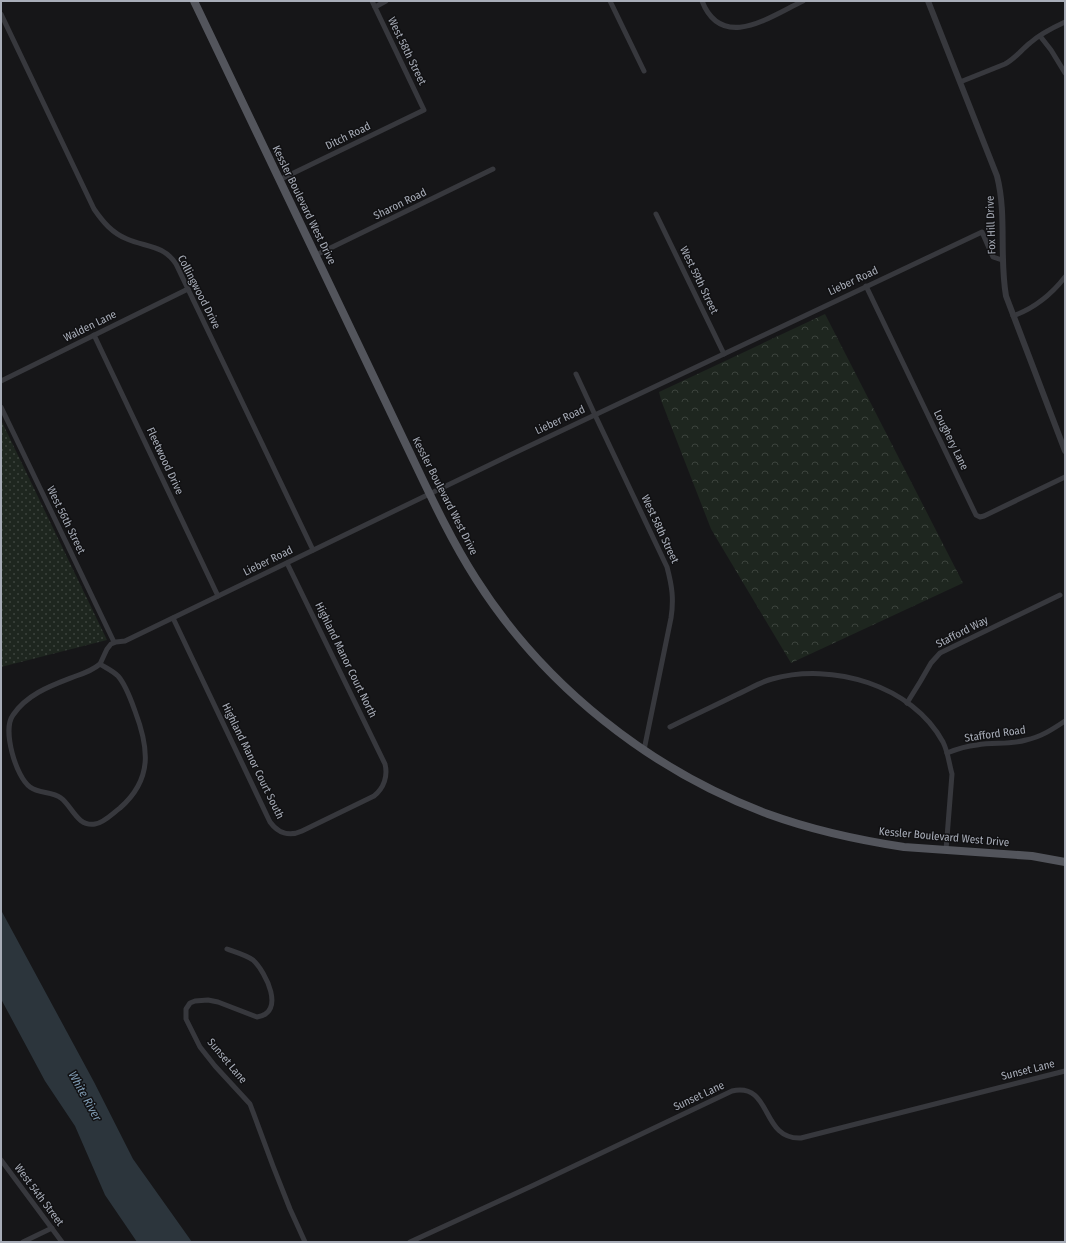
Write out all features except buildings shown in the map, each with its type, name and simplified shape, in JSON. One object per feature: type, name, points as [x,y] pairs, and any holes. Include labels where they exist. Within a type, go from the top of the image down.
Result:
[{"type":"main road","name":"Kessler Boulevard West Drive","points":[[194,1],[429,494],[451,537],[476,579],[519,638],[569,690],[604,720],[644,750],[676,770],[741,803],[786,820],[866,841],[904,847],[1032,856],[1065,862]]},
{"type":"street","name":"West 58th Street","points":[[372,1],[424,110]]},
{"type":"street","points":[[375,7],[386,1]]},
{"type":"street","points":[[610,1],[644,72]]},
{"type":"street","points":[[702,1],[709,13],[718,22],[727,26],[740,28],[755,24],[803,1]]},
{"type":"street","name":"Fox Hill Drive","points":[[928,1],[1000,186],[1002,205],[1003,279],[1006,296],[1065,451]]},
{"type":"street","name":"Collingwood Drive","points":[[1,14],[94,209],[100,218],[111,229],[123,237],[138,243],[159,248],[170,255],[176,264],[312,550]]},
{"type":"street","points":[[960,82],[1005,64],[1012,60],[1040,36],[1065,22]]},
{"type":"street","points":[[1040,36],[1051,50],[1065,73]]},
{"type":"street","name":"Ditch Road","points":[[279,180],[424,110]]},
{"type":"street","name":"Sharon Road","points":[[316,255],[493,169]]},
{"type":"street","name":"West 59th Street","points":[[656,214],[724,354]]},
{"type":"street","name":"Lieber Road","points":[[114,642],[125,641],[429,494],[982,232],[993,257],[1002,260]]},
{"type":"street","points":[[1013,316],[1029,309],[1044,299],[1065,277]]},
{"type":"street","name":"Loughery Lane","points":[[866,286],[976,514],[983,517],[1065,477]]},
{"type":"street","name":"Walden Lane","points":[[1,381],[188,289]]},
{"type":"street","name":"Fleetwood Drive","points":[[94,335],[218,596]]},
{"type":"street","name":"West 58th Street","points":[[576,374],[667,567],[672,587],[672,613],[644,750]]},
{"type":"street","name":"West 56th Street","points":[[1,407],[114,642]]},
{"type":"street","name":"Highland Manor Court North","points":[[287,562],[386,766]]},
{"type":"street","name":"Stafford Way","points":[[907,703],[929,665],[942,651],[1060,595]]},
{"type":"street","name":"Highland Manor Court South","points":[[173,618],[270,822],[279,831],[289,834],[298,833],[374,796],[384,784],[386,777],[386,766]]},
{"type":"street","points":[[100,664],[115,674],[123,683],[134,706],[144,739],[146,758],[143,776],[133,796],[100,823],[93,824],[86,823],[78,818],[59,796],[38,791],[26,784],[21,776],[12,753],[8,729],[12,715],[21,704],[31,696],[90,671],[100,664],[107,649],[114,642]]},
{"type":"street","points":[[670,727],[766,681],[784,676],[798,674],[828,674],[855,679],[884,690],[907,703],[928,720],[941,738],[947,753],[952,774],[946,850]]},
{"type":"street","name":"Stafford Road","points":[[947,753],[978,744],[1014,743],[1027,740],[1042,735],[1065,721]]},
{"type":"street","name":"Sunset Lane","points":[[227,950],[250,958],[257,964],[271,990],[271,1005],[267,1012],[257,1017],[218,1002],[208,1000],[195,1001],[190,1003],[186,1009],[186,1019],[207,1056],[250,1104],[284,1195],[305,1242]]},
{"type":"street","name":"Sunset Lane","points":[[410,1242],[732,1091],[742,1091],[754,1095],[762,1103],[776,1130],[787,1137],[800,1138],[1065,1071]]},
{"type":"street","name":"West 54th Street","points":[[1,1160],[62,1242]]},
{"type":"street","points":[[23,1242],[52,1228]]},
{"type":"green space","points":[[825,314],[963,583],[791,663],[711,529],[659,392]]},
{"type":"green space","points":[[1,420],[107,640],[1,667]]},
{"type":"water","name":"White River","points":[[1,910],[94,1082],[133,1159],[192,1242],[137,1242],[105,1195],[75,1126],[45,1081],[1,999]]}]
